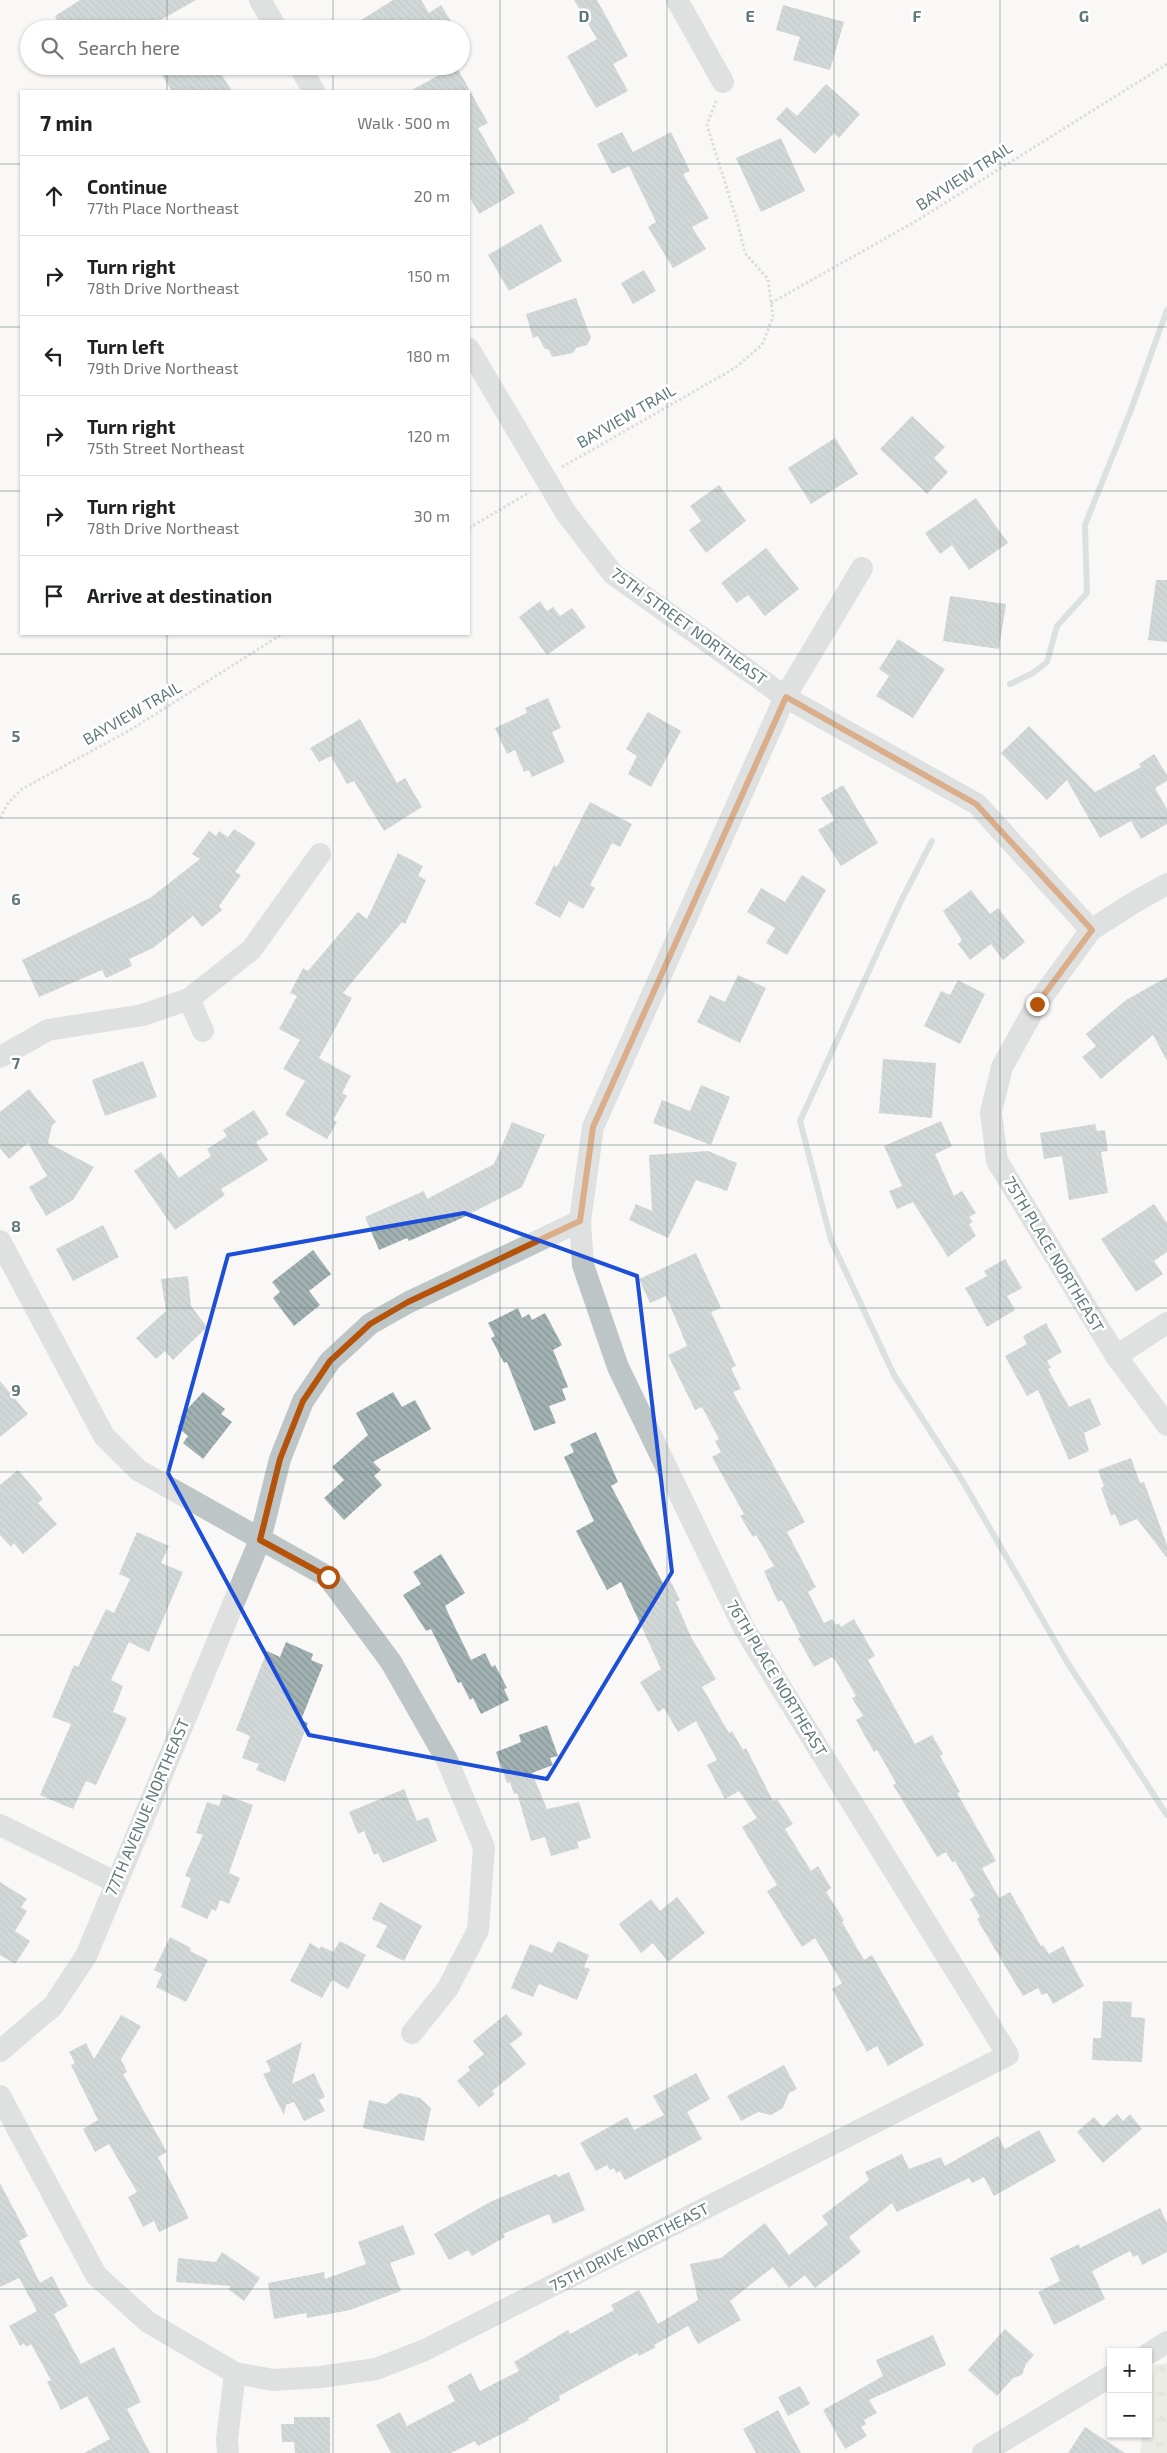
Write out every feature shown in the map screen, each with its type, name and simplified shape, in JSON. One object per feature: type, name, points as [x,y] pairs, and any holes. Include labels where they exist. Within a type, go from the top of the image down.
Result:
[{"type":"street","points":[[260,0],[272,20]]},
{"type":"street","points":[[676,0],[723,82]]},
{"type":"street","points":[[305,75],[313,90]]},
{"type":"street","name":"75TH STREET NORTHEAST","points":[[470,351],[566,513],[613,574],[786,697],[976,804],[1092,930]]},
{"type":"street","name":"76TH PLACE NORTHEAST","points":[[862,568],[786,697],[593,1127],[580,1221],[583,1265],[618,1367],[744,1628],[1008,2055]]},
{"type":"street","points":[[0,1057],[48,1030],[142,1015],[190,999],[251,950],[320,854]]},
{"type":"street","name":"75TH PLACE NORTHEAST","points":[[1167,884],[1133,902],[1092,930],[1037,1004],[1002,1067],[991,1112],[997,1161],[1116,1356],[1167,1425]]},
{"type":"street","points":[[190,999],[202,1032]]},
{"type":"street","name":"77TH AVENUE NORTHEAST","points":[[0,2051],[53,2006],[86,1956],[115,1882],[260,1540],[280,1459],[303,1401],[330,1361],[370,1324],[408,1302],[580,1221]]},
{"type":"street","points":[[0,1242],[104,1436],[138,1470],[328,1577],[391,1662],[447,1760],[484,1847],[478,1930],[448,1988],[412,2034]]},
{"type":"street","points":[[1116,1356],[1167,1323]]},
{"type":"street","points":[[0,1825],[115,1882]]},
{"type":"street","name":"75TH DRIVE NORTHEAST","points":[[235,2373],[274,2380],[320,2377],[376,2369],[425,2350],[1008,2055]]},
{"type":"street","points":[[0,2096],[96,2275],[148,2322],[235,2373],[227,2440],[228,2453]]},
{"type":"street","points":[[1152,2351],[1167,2342]]},
{"type":"street","points":[[982,2453],[1107,2378]]},
{"type":"path","name":"BAYVIEW TRAIL","points":[[771,303],[918,220],[1167,64]]},
{"type":"path","name":"BAYVIEW TRAIL","points":[[564,465],[735,368],[762,344],[773,317],[768,279],[745,253],[738,224],[707,125],[723,82]]},
{"type":"path","points":[[470,527],[528,494]]},
{"type":"path","name":"BAYVIEW TRAIL","points":[[0,818],[8,803],[22,789],[132,729],[280,635]]},
{"type":"highlighted area","points":[[464,1213],[637,1276],[672,1572],[547,1779],[309,1735],[168,1473],[228,1255]]},
{"type":"green space","points":[[1167,2363],[1167,2453],[1140,2453],[1142,2438],[1152,2438],[1152,2377],[1154,2365]]},
{"type":"building","points":[[80,0],[196,0],[161,20],[57,20],[55,16]]},
{"type":"building","points":[[393,0],[421,0],[429,13],[441,5],[450,20],[361,20]]},
{"type":"building","points":[[574,0],[597,0],[628,56],[613,64],[628,91],[596,108],[567,56],[597,39]]},
{"type":"building","points":[[783,5],[844,22],[830,70],[793,60],[800,37],[776,30]]},
{"type":"building","points":[[162,75],[222,75],[231,90],[171,90]]},
{"type":"building","points":[[439,75],[461,75],[469,90],[412,90]]},
{"type":"building","points":[[826,84],[860,114],[839,138],[834,133],[815,154],[776,119],[787,107],[797,116]]},
{"type":"building","points":[[470,91],[488,123],[478,128],[515,193],[479,214],[470,198]]},
{"type":"building","points":[[622,132],[633,152],[671,132],[690,171],[683,174],[709,218],[692,227],[706,249],[673,268],[648,227],[656,222],[629,166],[612,174],[597,144]]},
{"type":"building","points":[[781,138],[805,191],[761,212],[736,158]]},
{"type":"building","points":[[541,224],[562,261],[509,291],[488,255]]},
{"type":"building","points":[[644,270],[656,291],[633,304],[621,283]]},
{"type":"building","points":[[576,298],[591,338],[587,345],[576,348],[573,353],[552,357],[549,350],[544,348],[538,336],[533,338],[526,314]]},
{"type":"building","points":[[912,416],[945,447],[934,458],[948,472],[927,494],[880,449]]},
{"type":"building","points":[[835,438],[858,474],[811,504],[788,468]]},
{"type":"building","points":[[719,485],[746,521],[706,553],[689,530],[701,521],[690,506]]},
{"type":"building","points":[[976,498],[1008,543],[969,570],[952,545],[940,554],[925,533]]},
{"type":"building","points":[[766,548],[799,589],[765,616],[748,595],[737,603],[721,583]]},
{"type":"building","points":[[1156,580],[1167,580],[1167,642],[1148,640]]},
{"type":"building","points":[[950,596],[1006,604],[999,649],[943,641]]},
{"type":"building","points":[[540,601],[547,611],[553,607],[560,616],[572,608],[586,627],[547,655],[519,617]]},
{"type":"building","points":[[898,639],[945,669],[913,718],[876,696],[889,676],[879,669]]},
{"type":"building","points":[[548,698],[561,728],[552,732],[565,762],[532,777],[529,770],[524,772],[515,750],[507,754],[495,728],[527,713],[525,708]]},
{"type":"building","points":[[648,712],[681,731],[651,787],[628,774],[637,756],[626,749]]},
{"type":"building","points":[[360,719],[397,783],[405,778],[422,807],[384,831],[354,781],[347,784],[331,756],[319,762],[310,748]]},
{"type":"building","points":[[1029,726],[1095,792],[1141,767],[1139,764],[1154,754],[1167,775],[1167,781],[1155,788],[1167,809],[1167,824],[1141,839],[1131,821],[1100,838],[1067,780],[1047,800],[1001,753]]},
{"type":"building","points":[[843,785],[878,843],[841,866],[818,830],[835,820],[821,798]]},
{"type":"building","points":[[590,802],[632,824],[620,847],[612,843],[590,885],[595,888],[583,909],[569,901],[560,918],[535,904],[554,865],[557,867]]},
{"type":"building","points":[[234,829],[256,843],[235,872],[241,875],[219,906],[222,910],[202,927],[193,916],[153,948],[129,959],[132,966],[106,978],[102,970],[39,997],[22,960],[150,898],[200,859],[192,854],[209,831],[216,836],[219,831],[228,837]]},
{"type":"building","points":[[398,853],[423,866],[418,876],[426,880],[405,924],[402,922],[343,993],[352,998],[319,1058],[351,1076],[342,1093],[347,1096],[333,1120],[337,1122],[327,1139],[285,1115],[305,1081],[283,1069],[300,1040],[279,1029],[297,996],[290,993],[303,968],[308,971],[358,912],[367,919]]},
{"type":"building","points":[[802,875],[826,890],[787,955],[766,943],[775,928],[747,912],[761,888],[785,902]]},
{"type":"building","points":[[971,890],[990,914],[998,908],[1025,942],[1003,960],[991,944],[970,960],[958,944],[962,940],[943,911]]},
{"type":"building","points":[[738,975],[766,988],[740,1043],[697,1022],[710,995],[725,1002]]},
{"type":"building","points":[[1167,977],[1167,1061],[1153,1035],[1101,1079],[1082,1057],[1096,1046],[1086,1034],[1126,1000]]},
{"type":"building","points":[[958,980],[985,994],[960,1044],[924,1026],[941,991],[950,995]]},
{"type":"building","points":[[883,1059],[936,1063],[932,1118],[879,1113]]},
{"type":"building","points":[[143,1061],[157,1097],[105,1116],[92,1080]]},
{"type":"building","points":[[701,1085],[730,1097],[711,1145],[653,1123],[662,1100],[690,1111]]},
{"type":"building","points":[[29,1089],[56,1122],[52,1125],[48,1143],[94,1167],[73,1200],[46,1216],[29,1187],[47,1176],[28,1143],[9,1159],[0,1148],[0,1112]]},
{"type":"building","points":[[254,1110],[269,1134],[256,1142],[268,1160],[221,1189],[225,1195],[175,1230],[134,1171],[161,1152],[179,1178],[211,1156],[207,1149],[227,1136],[223,1130]]},
{"type":"building","points":[[941,1121],[952,1146],[935,1154],[954,1196],[962,1191],[976,1213],[969,1217],[973,1222],[969,1224],[976,1236],[948,1257],[913,1202],[897,1209],[889,1191],[902,1186],[884,1146]]},
{"type":"building","points":[[512,1122],[545,1135],[522,1187],[462,1218],[409,1241],[407,1238],[379,1250],[365,1217],[424,1191],[427,1199],[494,1164]]},
{"type":"building","points":[[1095,1124],[1097,1131],[1105,1130],[1108,1151],[1101,1152],[1108,1193],[1069,1200],[1062,1156],[1044,1159],[1040,1133]]},
{"type":"building","points":[[708,1151],[737,1163],[727,1191],[696,1180],[668,1238],[629,1220],[636,1204],[652,1211],[649,1155]]},
{"type":"building","points":[[1154,1204],[1167,1223],[1167,1252],[1154,1261],[1163,1274],[1136,1292],[1101,1239]]},
{"type":"building","points":[[103,1225],[119,1257],[73,1281],[56,1249]]},
{"type":"building","points":[[313,1250],[331,1274],[309,1291],[320,1305],[294,1326],[273,1298],[280,1292],[272,1282]]},
{"type":"building","points":[[696,1253],[721,1308],[711,1312],[736,1366],[731,1368],[741,1389],[733,1392],[805,1522],[787,1532],[816,1587],[808,1592],[824,1623],[832,1619],[836,1625],[839,1623],[841,1627],[854,1619],[875,1656],[868,1660],[915,1744],[932,1735],[943,1754],[940,1756],[960,1792],[957,1793],[996,1861],[982,1868],[999,1898],[1010,1892],[1041,1946],[1043,1945],[1049,1954],[1063,1946],[1084,1986],[1053,2004],[1047,1993],[1042,1995],[1038,1988],[1023,1996],[977,1919],[980,1917],[970,1899],[975,1896],[955,1861],[952,1862],[946,1852],[937,1857],[893,1785],[896,1783],[877,1750],[874,1752],[856,1720],[863,1716],[852,1698],[856,1696],[836,1661],[832,1657],[814,1667],[798,1638],[801,1637],[782,1600],[778,1602],[764,1571],[774,1566],[756,1535],[753,1537],[740,1516],[744,1514],[712,1457],[721,1452],[715,1441],[719,1439],[702,1407],[695,1410],[668,1355],[687,1346],[666,1296],[650,1303],[639,1279]]},
{"type":"building","points":[[1005,1259],[1022,1288],[1007,1296],[1015,1310],[987,1327],[965,1288],[987,1276],[984,1271]]},
{"type":"building","points":[[188,1276],[191,1306],[207,1327],[173,1360],[165,1351],[156,1359],[136,1338],[166,1311],[161,1279]]},
{"type":"building","points":[[518,1308],[522,1318],[529,1314],[532,1320],[545,1313],[562,1345],[553,1350],[568,1387],[562,1389],[566,1400],[549,1406],[556,1423],[534,1431],[507,1362],[504,1363],[491,1338],[495,1336],[488,1323]]},
{"type":"building","points":[[1046,1323],[1062,1352],[1047,1361],[1051,1368],[1048,1369],[1069,1407],[1090,1398],[1101,1425],[1084,1433],[1089,1451],[1069,1460],[1038,1390],[1027,1396],[1005,1356],[1027,1344],[1023,1336]]},
{"type":"building","points":[[0,1381],[28,1414],[0,1437]]},
{"type":"building","points":[[203,1392],[225,1409],[221,1414],[232,1422],[203,1459],[183,1443],[188,1436],[177,1427],[183,1419],[180,1417]]},
{"type":"building","points":[[393,1392],[402,1407],[415,1400],[431,1429],[373,1462],[381,1470],[374,1476],[382,1485],[344,1520],[324,1498],[344,1480],[332,1467],[368,1435],[356,1413]]},
{"type":"building","points":[[596,1432],[618,1482],[611,1486],[663,1583],[670,1580],[680,1600],[676,1602],[691,1637],[716,1679],[702,1687],[729,1733],[732,1731],[743,1750],[746,1748],[773,1801],[777,1799],[793,1824],[785,1829],[811,1871],[818,1866],[831,1888],[826,1892],[844,1920],[842,1922],[864,1960],[872,1955],[924,2045],[888,2066],[877,2046],[867,2052],[832,1989],[842,1983],[815,1938],[802,1947],[767,1891],[777,1885],[742,1827],[757,1818],[739,1791],[725,1799],[707,1765],[717,1760],[696,1721],[678,1732],[664,1708],[658,1712],[640,1682],[661,1669],[621,1582],[607,1590],[576,1531],[594,1521],[564,1457],[574,1452],[570,1444]]},
{"type":"building","points":[[1131,1458],[1140,1483],[1144,1482],[1167,1545],[1167,1558],[1137,1519],[1120,1526],[1115,1514],[1111,1516],[1101,1488],[1104,1486],[1098,1470]]},
{"type":"building","points":[[18,1470],[43,1499],[38,1503],[57,1524],[23,1554],[14,1543],[11,1547],[0,1535],[0,1485]]},
{"type":"building","points":[[137,1532],[169,1546],[161,1563],[183,1572],[149,1652],[129,1642],[111,1680],[123,1686],[113,1712],[127,1718],[96,1785],[86,1781],[73,1809],[40,1795],[71,1724],[52,1717],[74,1665],[78,1667],[106,1609],[114,1613],[130,1579],[119,1574]]},
{"type":"building","points":[[441,1554],[465,1593],[445,1606],[471,1660],[485,1653],[492,1667],[495,1665],[507,1688],[504,1689],[509,1700],[481,1714],[473,1698],[470,1700],[461,1682],[458,1683],[431,1629],[426,1631],[403,1595],[421,1584],[413,1572]]},
{"type":"building","points":[[286,1642],[313,1654],[311,1660],[323,1665],[301,1720],[308,1723],[285,1782],[256,1770],[259,1764],[242,1758],[250,1736],[236,1730],[267,1651],[280,1657]]},
{"type":"building","points":[[547,1725],[558,1756],[550,1758],[553,1765],[532,1773],[547,1809],[579,1802],[591,1838],[577,1842],[579,1848],[551,1856],[545,1837],[531,1841],[517,1793],[514,1794],[510,1782],[507,1783],[496,1752],[521,1742],[519,1735]]},
{"type":"building","points":[[404,1789],[417,1821],[428,1817],[437,1841],[383,1863],[378,1853],[374,1855],[364,1831],[358,1834],[349,1812]]},
{"type":"building","points":[[223,1794],[253,1805],[229,1873],[240,1878],[229,1904],[220,1900],[216,1911],[212,1909],[207,1919],[181,1907],[191,1878],[185,1876],[203,1835],[196,1833],[207,1802],[219,1806]]},
{"type":"building","points":[[0,1882],[27,1899],[21,1907],[27,1911],[15,1931],[30,1941],[15,1964],[0,1955]]},
{"type":"building","points":[[677,1897],[705,1933],[668,1962],[653,1943],[641,1953],[619,1924],[651,1899],[660,1911]]},
{"type":"building","points":[[380,1902],[422,1926],[404,1961],[376,1947],[387,1926],[372,1919]]},
{"type":"building","points":[[170,1937],[191,1948],[190,1951],[208,1960],[186,2002],[156,1987],[162,1974],[154,1970]]},
{"type":"building","points":[[340,1941],[366,1955],[348,1989],[332,1980],[322,1998],[290,1981],[310,1943],[320,1949],[321,1946],[333,1952]]},
{"type":"building","points":[[558,1941],[589,1955],[584,1967],[590,1969],[577,2000],[539,1984],[533,1997],[511,1988],[530,1944],[552,1953]]},
{"type":"building","points":[[1103,2001],[1132,2002],[1131,2017],[1145,2018],[1142,2062],[1092,2060],[1093,2038],[1101,2038]]},
{"type":"building","points":[[506,2014],[523,2034],[510,2044],[526,2064],[492,2091],[495,2094],[479,2107],[457,2081],[470,2070],[468,2067],[484,2054],[473,2041]]},
{"type":"building","points":[[121,2015],[141,2026],[121,2059],[127,2072],[123,2074],[167,2152],[158,2157],[189,2218],[159,2232],[154,2221],[143,2227],[128,2197],[137,2192],[109,2144],[95,2152],[83,2129],[98,2120],[71,2065],[75,2063],[69,2052],[86,2043],[94,2059]]},
{"type":"building","points":[[302,2042],[292,2084],[314,2073],[325,2097],[319,2100],[325,2111],[304,2121],[294,2102],[286,2105],[284,2115],[263,2074],[271,2071],[266,2061]]},
{"type":"building","points":[[784,2065],[797,2089],[789,2093],[783,2108],[771,2115],[758,2112],[741,2121],[727,2096]]},
{"type":"building","points":[[696,2073],[710,2099],[687,2112],[702,2139],[625,2180],[620,2171],[616,2173],[614,2168],[610,2170],[607,2165],[596,2171],[580,2143],[627,2117],[634,2130],[664,2115],[653,2096]]},
{"type":"building","points":[[400,2093],[420,2098],[431,2108],[424,2141],[363,2128],[369,2100],[386,2104]]},
{"type":"building","points":[[1117,2114],[1123,2121],[1130,2114],[1142,2129],[1103,2163],[1077,2132],[1094,2117],[1103,2127]]},
{"type":"building","points":[[1039,2130],[1056,2161],[994,2196],[984,2177],[972,2183],[969,2178],[897,2212],[892,2203],[849,2237],[861,2252],[815,2288],[805,2275],[789,2288],[773,2267],[730,2301],[741,2320],[698,2344],[688,2326],[654,2345],[656,2347],[639,2356],[637,2353],[559,2396],[560,2400],[528,2418],[529,2420],[478,2446],[475,2441],[451,2453],[391,2453],[376,2425],[400,2412],[407,2426],[455,2401],[447,2386],[471,2373],[480,2391],[519,2371],[514,2362],[568,2330],[570,2334],[614,2310],[611,2305],[639,2290],[658,2324],[698,2300],[690,2264],[721,2258],[765,2223],[789,2255],[828,2224],[822,2216],[869,2180],[865,2172],[902,2154],[909,2169],[941,2157],[945,2166],[998,2136],[1005,2149]]},
{"type":"building","points":[[569,2172],[585,2210],[553,2224],[549,2214],[503,2234],[505,2237],[472,2256],[468,2250],[449,2260],[434,2234],[490,2202],[556,2174],[558,2177]]},
{"type":"building","points":[[0,2183],[28,2236],[19,2241],[40,2283],[52,2276],[68,2306],[54,2314],[81,2364],[114,2347],[141,2402],[127,2409],[150,2453],[84,2453],[110,2439],[87,2396],[61,2410],[47,2382],[51,2380],[31,2344],[26,2347],[24,2343],[20,2346],[9,2326],[37,2311],[19,2278],[0,2287]]},
{"type":"building","points":[[1160,2208],[1167,2223],[1167,2252],[1142,2265],[1138,2255],[1133,2257],[1130,2251],[1092,2271],[1105,2299],[1054,2325],[1038,2292],[1060,2281],[1050,2258],[1079,2244],[1080,2248]]},
{"type":"building","points":[[403,2225],[415,2254],[390,2263],[401,2291],[350,2310],[307,2318],[306,2313],[274,2319],[268,2283],[324,2272],[325,2279],[366,2264],[358,2242]]},
{"type":"building","points":[[222,2252],[260,2278],[244,2301],[228,2289],[231,2286],[176,2282],[178,2258],[216,2262]]},
{"type":"building","points":[[1005,2329],[1034,2355],[1026,2364],[1022,2375],[1013,2378],[997,2396],[968,2370]]},
{"type":"building","points":[[933,2335],[946,2365],[869,2400],[877,2413],[864,2420],[866,2424],[861,2427],[867,2436],[845,2449],[823,2410],[883,2376],[876,2360]]},
{"type":"building","points":[[800,2386],[810,2404],[788,2416],[778,2397]]},
{"type":"building","points":[[778,2410],[801,2453],[756,2453],[743,2429]]},
{"type":"building","points":[[294,2417],[330,2417],[330,2453],[295,2453],[294,2442],[282,2442],[281,2424],[294,2424]]},
{"type":"building","points":[[1085,2427],[1125,2453],[1068,2453]]},
{"type":"waterway","points":[[1010,684],[1033,673],[1047,662],[1057,626],[1087,593],[1085,525],[1131,410],[1167,310]]},
{"type":"waterway","points":[[932,841],[901,901],[800,1121],[831,1240],[894,1375],[962,1480],[1067,1662],[1167,1815]]},
{"type":"route","points":[[328,1577],[260,1540],[280,1459],[303,1401],[330,1361],[370,1324],[408,1302],[580,1221],[593,1127],[786,697],[976,804],[1092,930],[1037,1004]]}]
